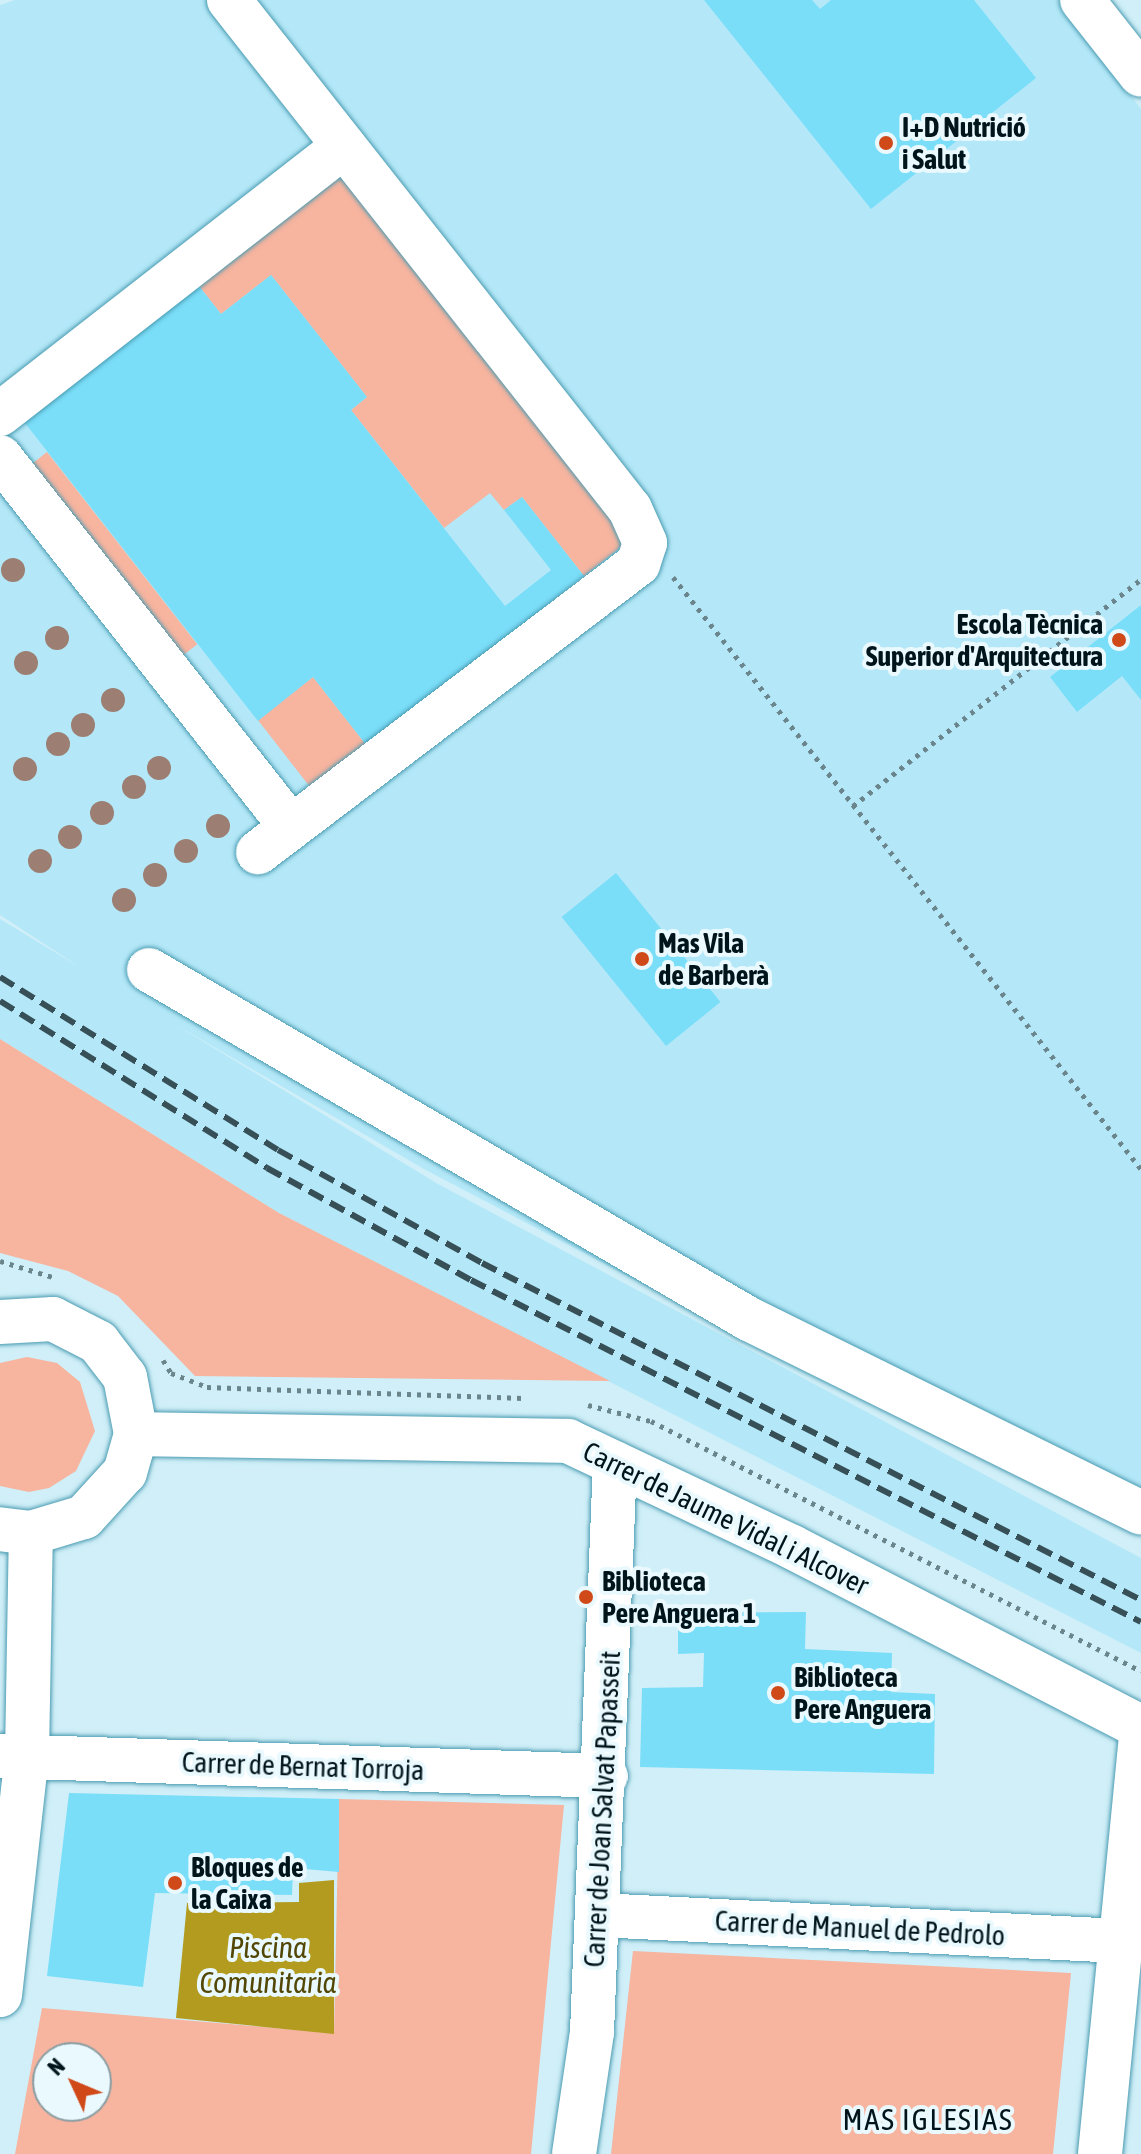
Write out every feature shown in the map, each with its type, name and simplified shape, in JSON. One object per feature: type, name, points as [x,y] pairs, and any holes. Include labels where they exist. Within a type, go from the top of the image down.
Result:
[{"type":"street","points":[[0,457],[274,840],[638,564],[645,543],[630,509],[229,0]]},
{"type":"street","points":[[1082,0],[1141,75]]},
{"type":"street","points":[[0,414],[344,146]]},
{"type":"street","points":[[149,970],[749,1319],[1141,1513]]},
{"type":"street","points":[[0,1322],[53,1319],[98,1342],[125,1377],[136,1434],[125,1472],[106,1499],[84,1517],[16,1531],[13,1756],[0,1995]]},
{"type":"street","name":"Carrer de Jaume Vidal i Alcover","points":[[136,1434],[568,1441],[1141,1727]]},
{"type":"street","name":"Carrer de Joan Salvat Papasseit","points":[[574,2154],[592,2032],[606,1776],[615,1463]]},
{"type":"street","points":[[1100,2154],[1124,2099],[1121,1941],[1141,1736]]},
{"type":"street","name":"Carrer de Bernat Torroja","points":[[13,1756],[606,1776]]},
{"type":"street","name":"Carrer de Manuel de Pedrolo","points":[[598,1915],[1121,1941]]},
{"type":"path","points":[[645,543],[1141,1169]]},
{"type":"path","points":[[853,806],[1141,579]]},
{"type":"shaded area","points":[[15,0],[1058,0],[1141,109],[1141,1534],[740,1335],[424,1169],[171,1022],[438,1184],[1141,1558],[1141,1653],[279,1213],[0,1039],[0,919],[81,968],[0,915],[0,5]]},
{"type":"shaded area","points":[[345,172],[631,539],[584,576],[522,497],[504,510],[490,493],[444,528],[351,410],[367,397],[271,275],[221,314],[199,286]]},
{"type":"shaded area","points":[[47,452],[197,644],[181,657],[30,465]]},
{"type":"shaded area","points":[[313,677],[367,746],[312,789],[258,720]]},
{"type":"shaded area","points":[[0,1039],[279,1213],[610,1381],[195,1376],[118,1296],[68,1271],[0,1253]]},
{"type":"shaded area","points":[[27,1357],[57,1363],[80,1382],[95,1431],[76,1471],[49,1488],[29,1492],[0,1486],[0,1363]]},
{"type":"shaded area","points":[[339,1799],[564,1805],[531,2154],[15,2154],[32,2062],[32,2122],[112,2122],[112,2042],[36,2042],[42,2008],[334,2033]]},
{"type":"shaded area","points":[[633,1951],[1071,1973],[1053,2154],[611,2154]]},
{"type":"water","name":"Piscina Comunitaria","points":[[334,1880],[334,2034],[176,2018],[187,1903],[299,1902],[299,1883]]},
{"type":"building","name":"I+D Nutrició i Salut","points":[[704,0],[812,0],[820,9],[831,0],[974,0],[1036,78],[871,209]]},
{"type":"building","points":[[271,275],[367,397],[351,410],[505,606],[551,570],[504,510],[522,497],[584,576],[367,746],[313,677],[258,721],[25,423],[199,286],[221,314]]},
{"type":"building","name":"Escola Tècnica Superior d'Arquitectura","points":[[1141,605],[1141,700],[1122,676],[1077,712],[1050,677]]},
{"type":"building","name":"Mas Vila de Barberà","points":[[616,873],[720,1002],[666,1046],[562,917]]},
{"type":"building","name":"Biblioteca Pere Anguera","points":[[806,1612],[805,1649],[892,1653],[891,1692],[935,1694],[934,1774],[640,1767],[642,1688],[703,1687],[704,1653],[678,1654],[678,1613]]},
{"type":"building","name":"Bloques de la Caixa","points":[[69,1793],[339,1799],[339,1872],[293,1868],[292,1895],[155,1893],[143,1987],[47,1976]]},
{"type":"railway","points":[[0,977],[278,1150],[482,1263],[1141,1600]]},
{"type":"railway","points":[[0,1001],[267,1168],[471,1280],[1141,1622]]},
{"type":"place","name":"I+D Nutrició i Salut","points":[[886,143]]},
{"type":"place","name":"Escola Tècnica Superior d'Arquitectura","points":[[1119,640]]},
{"type":"place","name":"Mas Vila de Barberà","points":[[642,959]]},
{"type":"place","name":"Biblioteca Pere Anguera 1","points":[[586,1597]]},
{"type":"place","name":"Biblioteca Pere Anguera","points":[[778,1693]]},
{"type":"place","name":"Bloques de la Caixa","points":[[175,1883]]},
{"type":"district","name":"MAS IGLESIAS","points":[[928,2119]]}]
